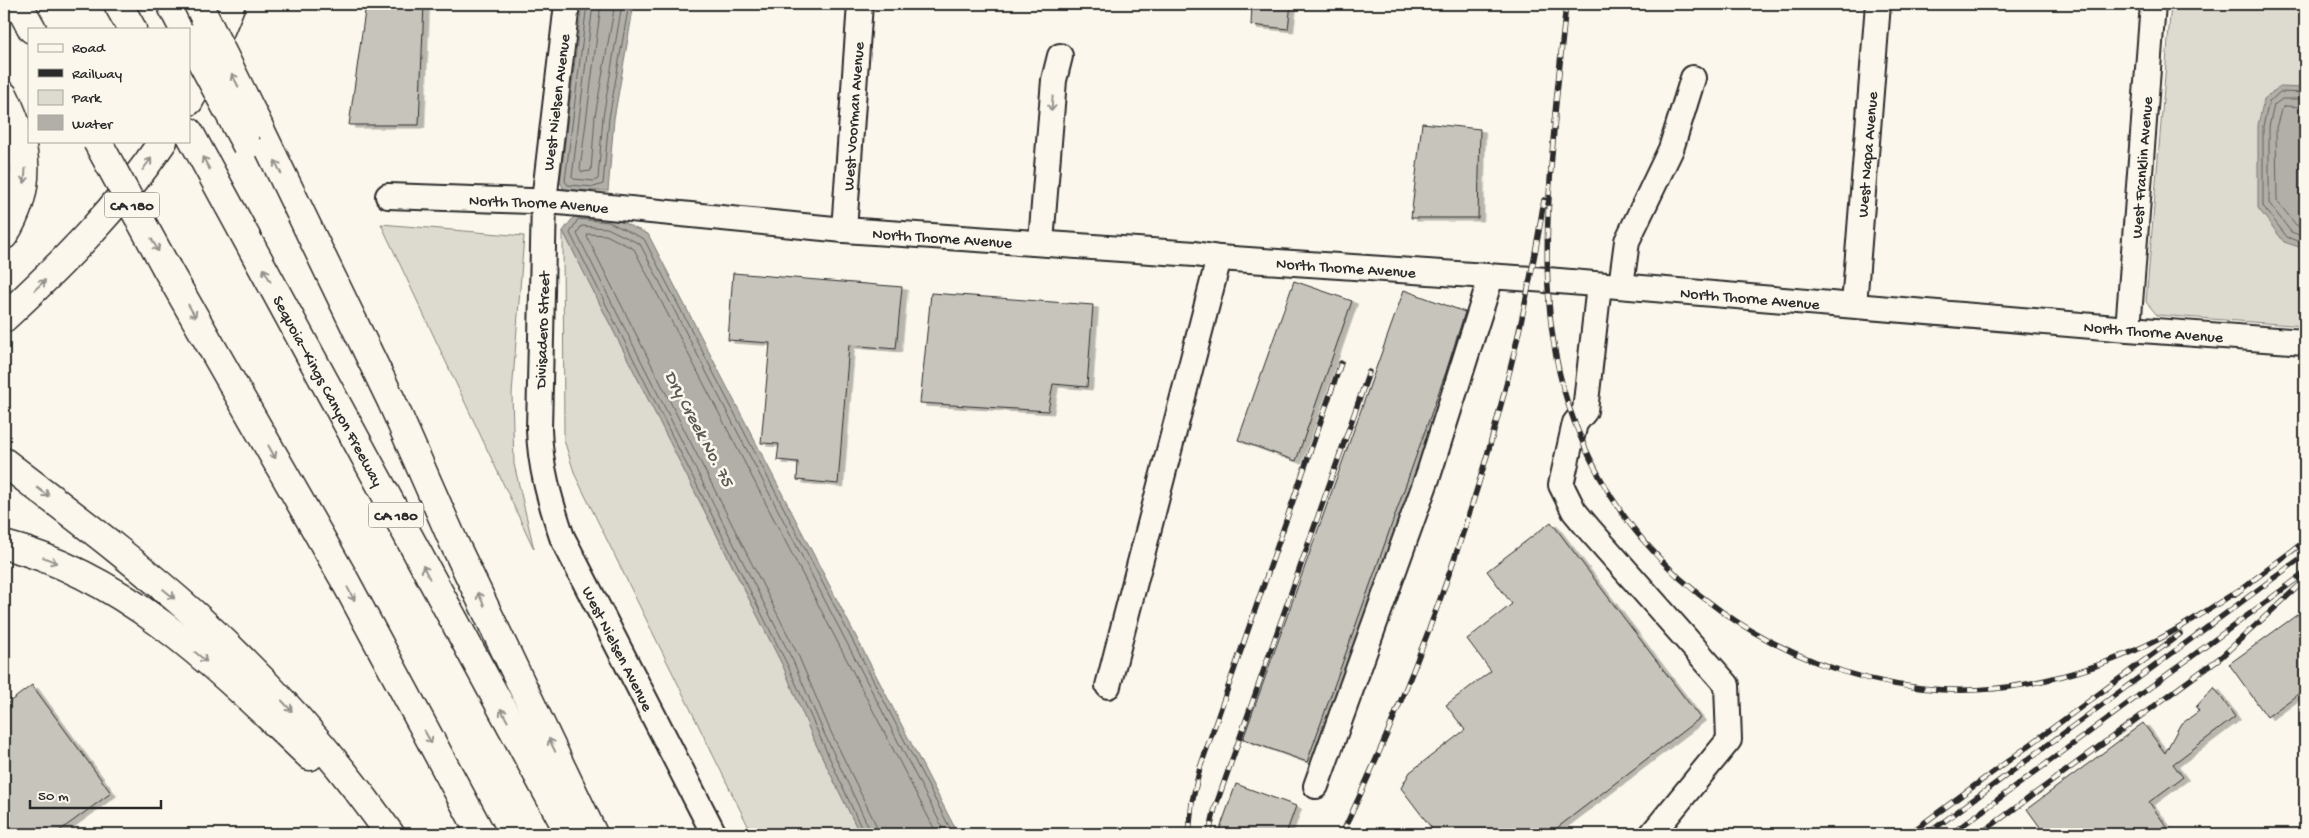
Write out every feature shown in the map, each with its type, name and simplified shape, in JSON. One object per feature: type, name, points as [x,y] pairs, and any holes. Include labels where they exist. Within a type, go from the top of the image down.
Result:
[{"type":"highway","points":[[18,4],[31,28]]},
{"type":"highway","points":[[118,4],[131,28]]},
{"type":"highway","points":[[171,4],[183,28]]},
{"type":"highway","points":[[198,4],[252,135],[357,353],[454,543],[593,834]]},
{"type":"highway","points":[[190,98],[198,84],[231,4]]},
{"type":"highway","points":[[190,40],[252,135]]},
{"type":"highway","points":[[4,96],[14,116],[26,161],[25,184],[19,205],[4,235]]},
{"type":"highway","name":"Sequoia–Kings Canyon Freeway","points":[[190,134],[455,626],[570,834]]},
{"type":"highway","name":"CA 180","points":[[98,142],[343,578],[481,834]]},
{"type":"highway","points":[[4,318],[95,229],[120,200],[162,142]]},
{"type":"highway","points":[[4,462],[122,553],[197,617],[286,704],[359,792],[388,834]]},
{"type":"highway","points":[[4,546],[34,553],[102,586],[135,606],[186,644],[248,697],[323,768],[388,834]]},
{"type":"street","name":"West Nielsen Avenue","points":[[552,202],[567,4]]},
{"type":"street","name":"West Voorman Avenue","points":[[844,230],[860,4]]},
{"type":"street","name":"West Napa Avenue","points":[[1854,305],[1878,4]]},
{"type":"street","name":"West Franklin Avenue","points":[[2128,329],[2153,4]]},
{"type":"street","points":[[1041,242],[1054,80],[1060,56]]},
{"type":"street","points":[[1652,834],[1728,740],[1726,685],[1574,511],[1561,485],[1576,423],[1585,411],[1610,285],[1627,241],[1671,149],[1693,78]]},
{"type":"street","name":"North Thorne Avenue","points":[[388,196],[552,202],[844,230],[1041,242],[1195,254],[1218,258],[1610,285],[2128,329],[2305,342]]},
{"type":"street","name":"Divisadero Street","points":[[540,458],[539,429],[552,202]]},
{"type":"street","points":[[1108,686],[1218,258]]},
{"type":"street","points":[[1316,786],[1429,473],[1491,276]]},
{"type":"street","name":"West Nielsen Avenue","points":[[540,458],[551,505],[562,537],[714,834]]},
{"type":"green space","points":[[2171,4],[2305,4],[2305,326],[2157,315],[2146,302]]},
{"type":"green space","points":[[381,224],[524,236],[512,394],[514,464],[534,549]]},
{"type":"green space","points":[[563,231],[783,666],[813,738],[860,834],[752,834],[575,475],[564,440]]},
{"type":"water","points":[[582,4],[634,4],[614,119],[608,191],[564,190],[560,182]]},
{"type":"water","points":[[2279,87],[2305,88],[2305,249],[2284,242],[2258,208],[2258,125],[2264,99]]},
{"type":"water","name":"Dry Creek No. 75","points":[[576,214],[610,217],[648,234],[958,834],[860,834],[813,738],[783,666],[563,231]]},
{"type":"building","points":[[366,4],[424,4],[419,125],[349,125]]},
{"type":"building","points":[[1252,4],[1291,4],[1288,29],[1251,25]]},
{"type":"building","points":[[1422,123],[1480,129],[1478,218],[1411,218]]},
{"type":"building","points":[[733,273],[902,287],[896,349],[849,345],[838,484],[797,480],[798,462],[777,460],[779,444],[761,443],[770,343],[728,340]]},
{"type":"building","points":[[1294,281],[1352,301],[1296,461],[1238,440]]},
{"type":"building","points":[[1404,290],[1465,312],[1446,372],[1307,762],[1243,739]]},
{"type":"building","points":[[931,293],[1093,305],[1087,387],[1053,384],[1048,411],[920,403]]},
{"type":"building","points":[[1551,522],[1700,718],[1549,834],[1436,834],[1401,788],[1410,772],[1465,730],[1446,705],[1491,671],[1467,639],[1512,604],[1487,571]]},
{"type":"building","points":[[2305,609],[2305,689],[2267,717],[2229,664]]},
{"type":"building","points":[[32,685],[111,793],[55,834],[4,834],[4,706]]},
{"type":"building","points":[[2214,687],[2235,717],[2173,764],[2183,777],[2149,802],[2172,834],[2045,834],[2027,809],[2143,723],[2165,753],[2180,725],[2199,711],[2196,707]]},
{"type":"building","points":[[1236,784],[1296,806],[1286,834],[1218,834]]},
{"type":"railway","points":[[1554,123],[1566,4]]},
{"type":"railway","points":[[1555,118],[1549,190],[1547,262],[1549,298],[1552,333],[1559,369],[1574,422],[1599,476],[1631,525],[1680,578],[1722,611],[1768,640],[1817,662],[1868,679],[1921,688],[1974,690],[2027,684],[2080,671],[2114,659],[2163,637],[2239,590]]},
{"type":"railway","points":[[1342,834],[1377,758],[1409,681],[1439,603],[1466,524],[1511,364],[1544,200]]},
{"type":"railway","points":[[1189,834],[1192,802],[1200,768],[1341,363]]},
{"type":"railway","points":[[1209,834],[1215,808],[1369,372]]},
{"type":"railway","points":[[2235,594],[2305,541]]},
{"type":"railway","points":[[1927,834],[2305,555]]},
{"type":"railway","points":[[1951,834],[2305,573]]},
{"type":"railway","points":[[1980,834],[2221,657],[2304,581]]},
{"type":"railway","points":[[1909,834],[2180,634]]}]
